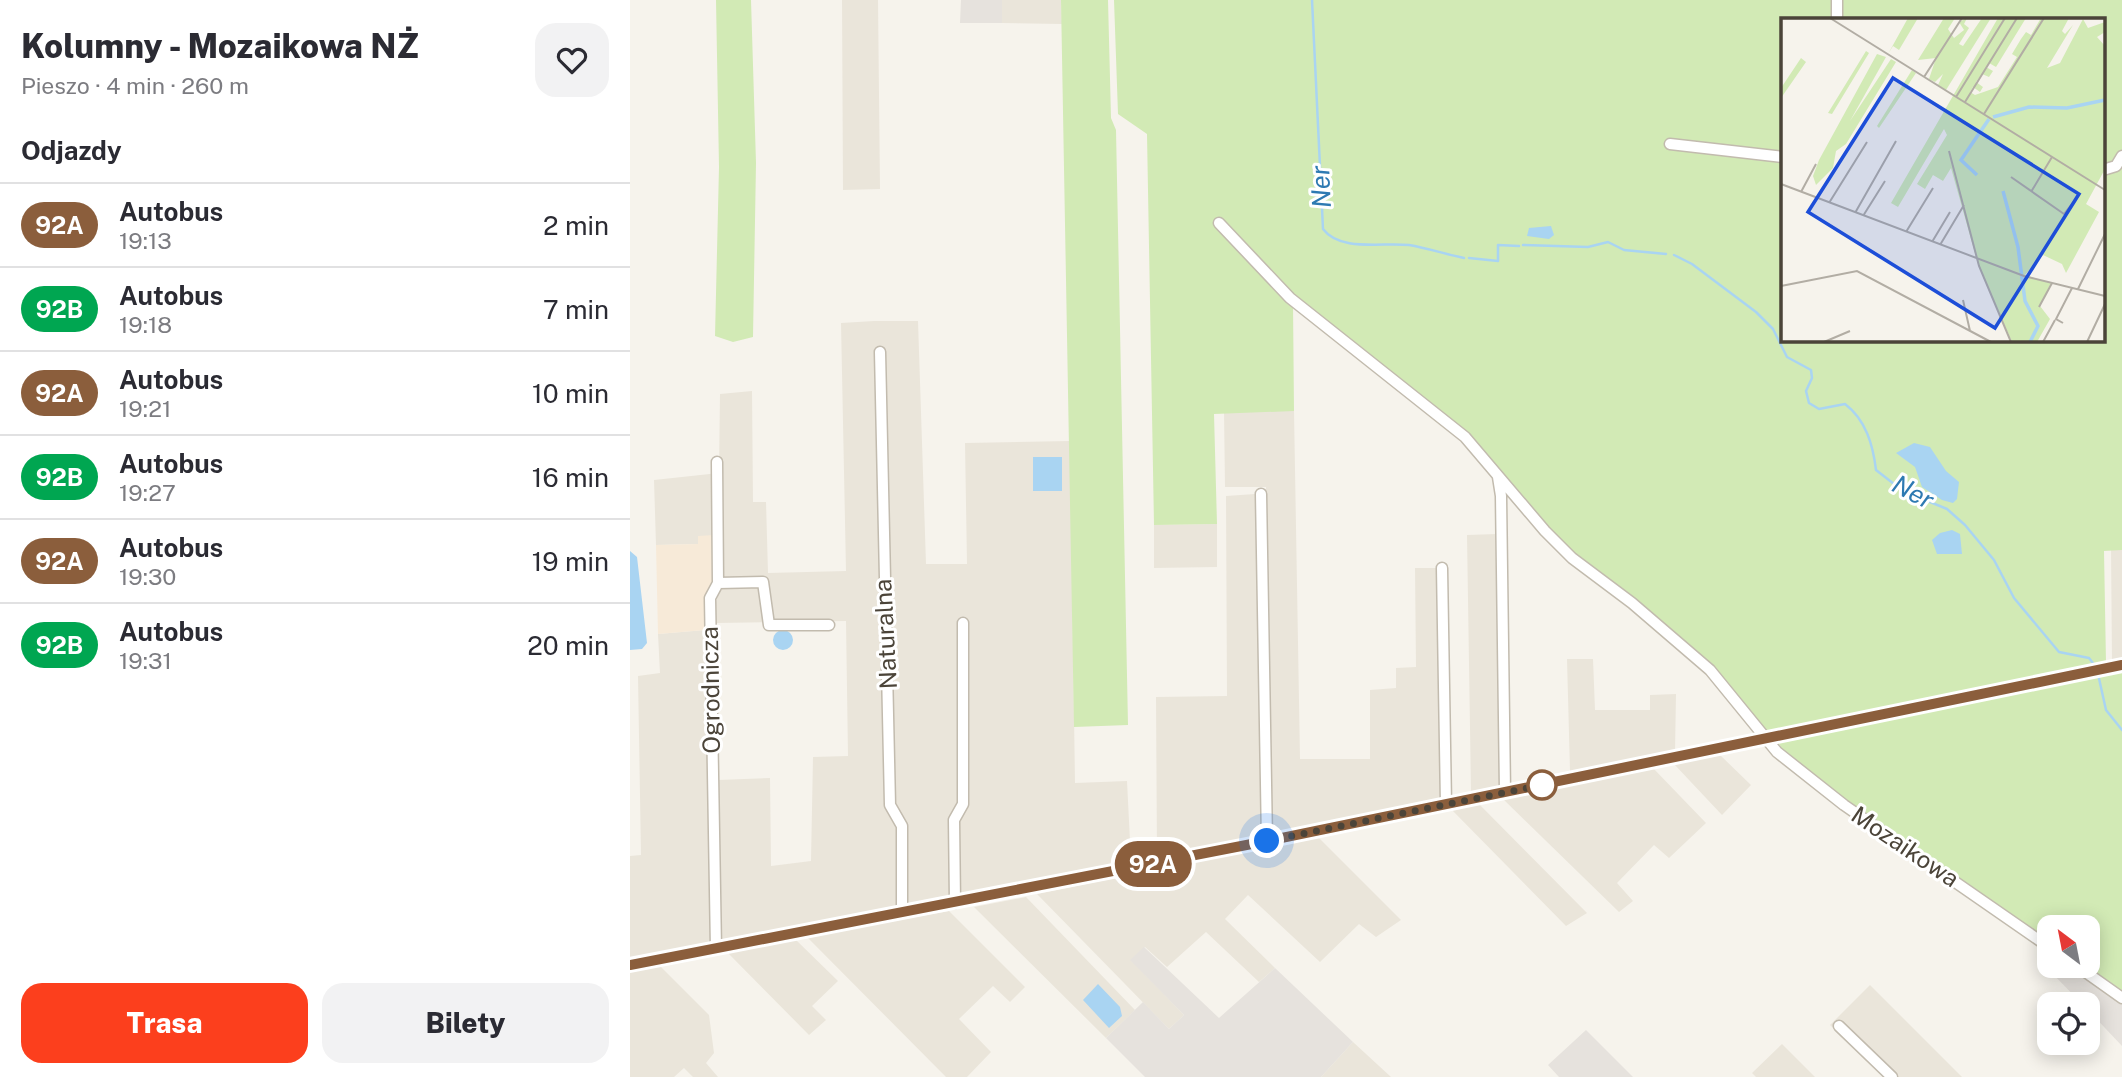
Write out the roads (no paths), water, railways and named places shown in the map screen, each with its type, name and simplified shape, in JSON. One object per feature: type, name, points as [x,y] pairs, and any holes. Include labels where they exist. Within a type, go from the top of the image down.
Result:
[{"type":"street","points":[[1837,0],[1837,18]]},
{"type":"street","points":[[1670,144],[1781,157]]},
{"type":"street","points":[[2105,169],[2116,166],[2122,156]]},
{"type":"street","name":"Mozaikowa","points":[[1219,223],[1290,298],[1460,432],[1572,558],[1632,603],[1710,670],[1787,760],[1844,805],[2037,939]]},
{"type":"street","name":"Naturalna","points":[[880,352],[890,805],[902,826],[902,913]]},
{"type":"street","name":"Ogrodnicza","points":[[716,949],[710,598],[718,583],[717,462]]},
{"type":"street","points":[[1498,475],[1502,496],[1506,792]]},
{"type":"street","points":[[1261,494],[1267,841]]},
{"type":"street","points":[[1442,568],[1446,804]]},
{"type":"street","points":[[718,583],[763,582],[769,625],[829,625]]},
{"type":"street","points":[[955,903],[954,820],[963,804],[963,623]]},
{"type":"street","points":[[630,965],[1267,841],[2122,665]]},
{"type":"street","points":[[2094,978],[2122,998]]},
{"type":"street","points":[[1839,1026],[1892,1077]]},
{"type":"water","points":[[1551,226],[1554,235],[1549,239],[1527,236],[1529,228]]},
{"type":"water","points":[[1914,443],[1930,447],[1946,471],[1959,482],[1957,499],[1953,503],[1942,500],[1922,487],[1915,467],[1896,453]]},
{"type":"water","points":[[1033,457],[1062,457],[1062,491],[1033,491]]},
{"type":"water","points":[[1952,530],[1960,534],[1962,554],[1937,554],[1932,540],[1940,533]]},
{"type":"water","points":[[630,551],[637,557],[647,643],[642,649],[630,650]]},
{"type":"water","points":[[779,630],[787,630],[793,640],[787,650],[779,650],[773,644],[773,636]]},
{"type":"water","points":[[1098,984],[1120,1007],[1122,1016],[1109,1028],[1083,1000]]},
{"type":"waterway","name":"Ner","points":[[1312,0],[1323,229],[1340,241],[1409,245],[1464,258]]},
{"type":"waterway","name":"Ner","points":[[1523,245],[1588,247],[1608,242],[1624,250],[1666,254]]},
{"type":"waterway","name":"Ner","points":[[1469,258],[1498,261],[1498,245],[1519,246]]},
{"type":"waterway","name":"Ner","points":[[1674,255],[1692,264],[1756,312],[1773,329],[1787,357],[1811,370],[1812,378],[1806,391],[1809,403],[1819,409],[1845,404],[1852,410],[1867,434],[1876,470],[1903,491],[1947,509],[1965,525],[1994,560],[2014,598],[2059,652],[2089,658],[2096,667]]},
{"type":"waterway","name":"Ner","points":[[2098,674],[2106,710],[2122,730]]}]
